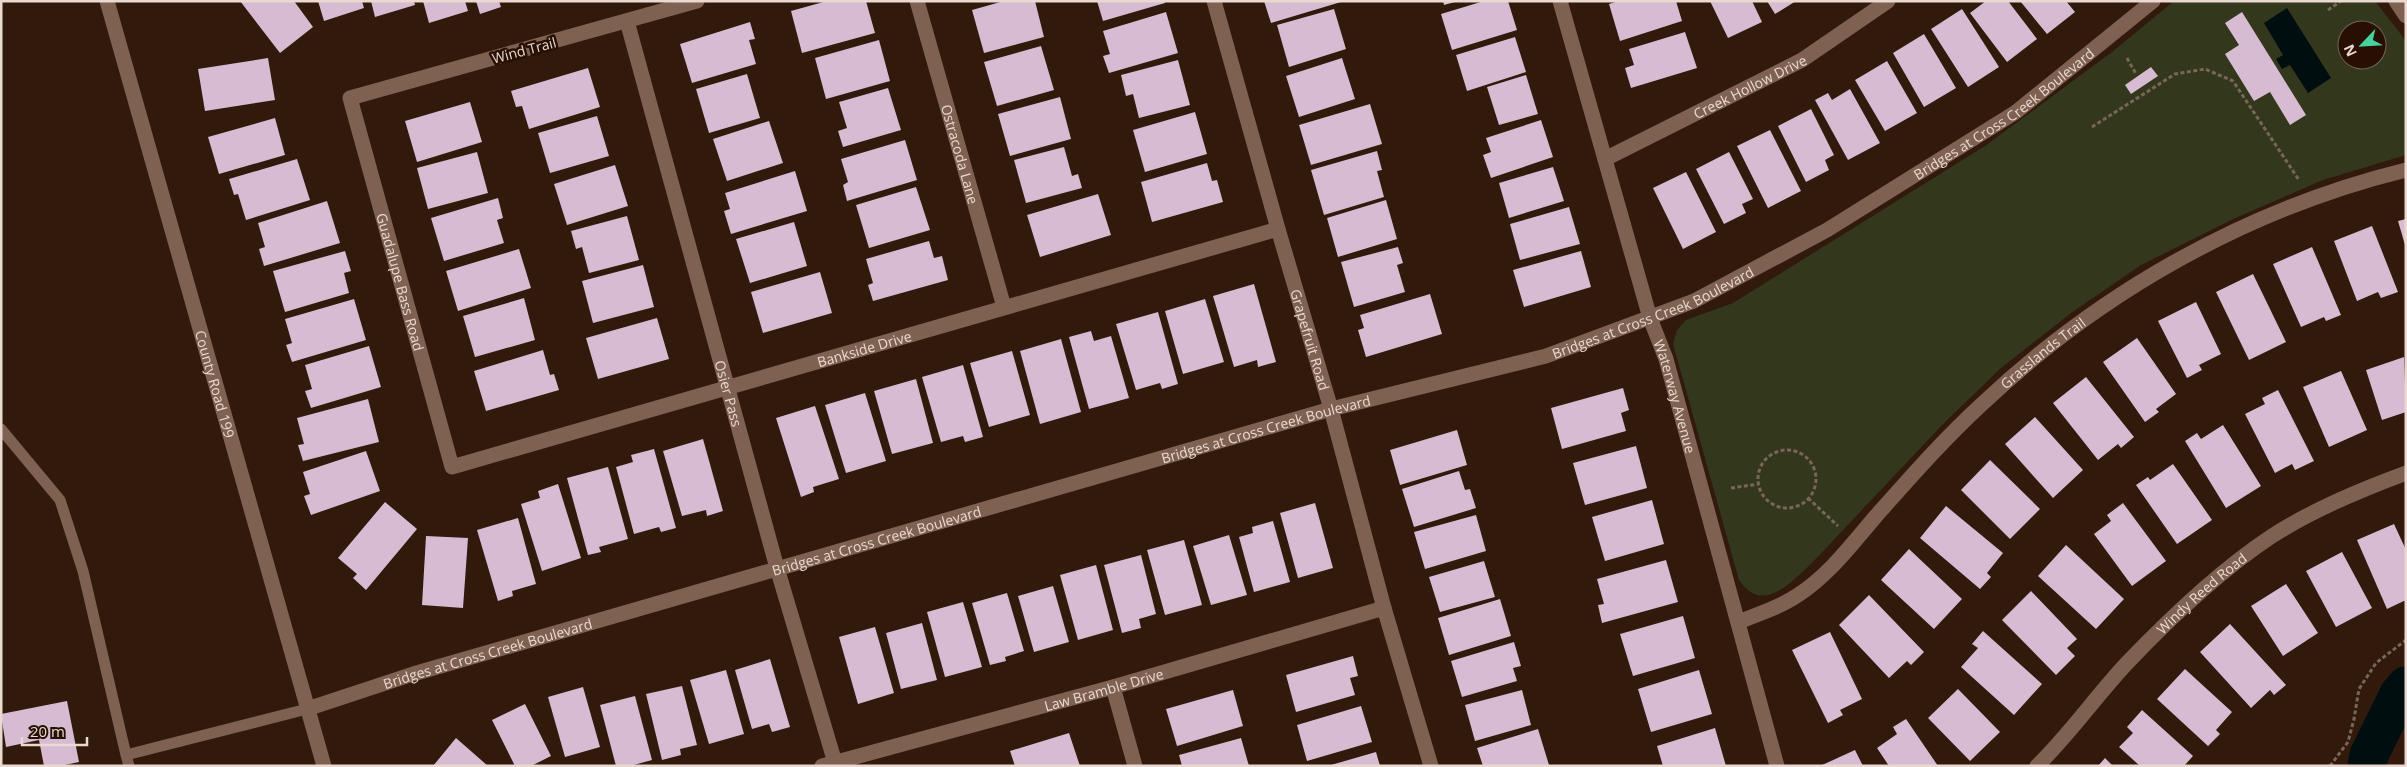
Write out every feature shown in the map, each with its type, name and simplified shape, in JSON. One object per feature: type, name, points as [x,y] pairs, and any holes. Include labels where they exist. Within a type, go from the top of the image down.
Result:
[{"type":"street","name":"County Road 199","points":[[107,1],[324,766]]},
{"type":"street","name":"Wind Trail","points":[[350,98],[697,1]]},
{"type":"street","name":"Ostracoda Lane","points":[[917,1],[1004,307]]},
{"type":"street","name":"Grapefruit Road","points":[[1214,1],[1331,409],[1384,608],[1431,766]]},
{"type":"street","name":"Waterway Avenue","points":[[1560,1],[1650,318],[1666,359],[1777,766]]},
{"type":"street","name":"Creek Hollow Drive","points":[[1605,159],[1802,60],[1888,1]]},
{"type":"street","name":"Bridges at Cross Creek Boulevard","points":[[307,709],[413,674],[1331,409],[1546,356],[1694,302],[1827,230],[2016,112],[2153,1]]},
{"type":"street","points":[[2396,1],[2406,16]]},
{"type":"street","name":"Osier Pass","points":[[627,21],[831,764]]},
{"type":"street","name":"Guadalupe Bass Road","points":[[350,98],[452,467]]},
{"type":"street","name":"Grasslands Trail","points":[[1738,622],[1773,608],[1798,595],[1828,572],[1922,464],[1981,404],[2079,324],[2129,287],[2190,253],[2273,214],[2358,182],[2406,170]]},
{"type":"street","name":"Bankside Drive","points":[[452,467],[1278,229]]},
{"type":"street","name":"Windy Reed Road","points":[[2037,766],[2126,664],[2172,618],[2213,581],[2281,531],[2347,495],[2406,473]]},
{"type":"street","name":"Law Bramble Drive","points":[[831,764],[1113,687],[1384,608]]},
{"type":"street","points":[[1113,687],[1135,766]]},
{"type":"lane","points":[[1,429],[60,500],[83,571],[127,761],[307,709]]},
{"type":"path","points":[[2328,10],[2342,1]]},
{"type":"path","points":[[2127,58],[2136,74]]},
{"type":"path","points":[[2092,127],[2174,74],[2205,69],[2233,81],[2299,180]]},
{"type":"path","points":[[1789,450],[1799,452],[1807,457],[1813,465],[1816,474],[1816,484],[1808,498],[1798,506],[1780,507],[1765,497],[1759,484],[1760,470],[1771,455],[1789,450]]},
{"type":"path","points":[[1731,488],[1759,484]]},
{"type":"path","points":[[1808,498],[1838,526]]},
{"type":"path","points":[[2330,766],[2348,742],[2359,689],[2376,663],[2406,640]]},
{"type":"green space","points":[[2174,1],[2375,1],[2406,41],[2406,155],[2323,180],[2233,219],[2141,265],[2071,313],[2001,368],[1942,425],[1795,579],[1776,592],[1767,595],[1757,595],[1748,590],[1739,580],[1673,344],[1677,330],[1686,320],[1733,303],[1985,146],[2112,52]]},
{"type":"shaded area","points":[[2287,8],[2331,78],[2308,93],[2290,65],[2282,69],[2276,59],[2283,55],[2264,23]]},
{"type":"building","points":[[240,1],[294,1],[313,27],[280,53]]},
{"type":"building","points":[[318,1],[362,1],[364,8],[324,21]]},
{"type":"building","points":[[371,1],[414,1],[415,5],[375,17]]},
{"type":"building","points":[[423,1],[465,1],[468,11],[429,23]]},
{"type":"building","points":[[476,1],[499,1],[501,7],[480,14]]},
{"type":"building","points":[[827,1],[866,1],[875,33],[802,53],[791,11]]},
{"type":"building","points":[[1004,1],[1035,1],[1044,37],[984,53],[972,10]]},
{"type":"building","points":[[1097,1],[1165,1],[1165,3],[1103,21]]},
{"type":"building","points":[[1264,1],[1341,1],[1341,2],[1271,23]]},
{"type":"building","points":[[1443,1],[1455,1],[1455,2],[1444,5]]},
{"type":"building","points":[[1484,1],[1508,1],[1517,30],[1452,50],[1441,14]]},
{"type":"building","points":[[1619,1],[1676,1],[1682,21],[1620,41],[1609,4]]},
{"type":"building","points":[[1710,1],[1752,1],[1762,22],[1728,38]]},
{"type":"building","points":[[1767,1],[1796,1],[1775,14]]},
{"type":"building","points":[[1986,1],[2008,1],[2037,39],[2007,62],[1970,13]]},
{"type":"building","points":[[2020,1],[2066,1],[2075,12],[2047,34]]},
{"type":"building","points":[[1334,9],[1346,49],[1289,67],[1277,25]]},
{"type":"building","points":[[1962,9],[1999,67],[1968,87],[1931,29]]},
{"type":"building","points":[[1166,12],[1178,53],[1109,73],[1103,56],[1110,54],[1103,31]]},
{"type":"building","points":[[2242,12],[2306,115],[2290,125],[2270,92],[2254,101],[2225,54],[2239,45],[2225,23]]},
{"type":"building","points":[[750,22],[755,39],[749,40],[756,64],[692,83],[680,44]]},
{"type":"building","points":[[1685,32],[1697,68],[1631,88],[1625,68],[1634,65],[1629,49]]},
{"type":"building","points":[[1924,34],[1956,88],[1924,107],[1893,53]]},
{"type":"building","points":[[1515,37],[1526,72],[1467,91],[1456,55]]},
{"type":"building","points":[[879,40],[890,81],[826,99],[815,58]]},
{"type":"building","points":[[1041,46],[1054,90],[997,106],[984,62]]},
{"type":"building","points":[[268,58],[275,100],[205,111],[198,69]]},
{"type":"building","points":[[1342,58],[1355,99],[1299,117],[1286,76]]},
{"type":"building","points":[[1178,60],[1190,105],[1139,118],[1133,94],[1126,96],[1121,75]]},
{"type":"building","points":[[1887,61],[1917,113],[1885,131],[1855,80]]},
{"type":"building","points":[[2151,67],[2158,76],[2131,94],[2125,85]]},
{"type":"building","points":[[588,68],[600,107],[529,129],[522,106],[516,107],[511,91]]},
{"type":"building","points":[[747,74],[760,118],[709,133],[696,89]]},
{"type":"building","points":[[1526,75],[1538,114],[1499,125],[1487,87]]},
{"type":"building","points":[[888,88],[901,130],[843,147],[838,131],[847,128],[839,102]]},
{"type":"building","points":[[1850,89],[1880,143],[1848,160],[1815,100],[1828,93],[1832,100]]},
{"type":"building","points":[[1060,97],[1071,139],[1010,156],[998,114]]},
{"type":"building","points":[[470,102],[482,142],[417,162],[405,121]]},
{"type":"building","points":[[1370,104],[1382,144],[1311,165],[1299,125]]},
{"type":"building","points":[[1811,109],[1834,155],[1825,160],[1829,170],[1806,182],[1778,126]]},
{"type":"building","points":[[1195,112],[1207,154],[1145,172],[1133,130]]},
{"type":"building","points":[[597,116],[609,156],[550,173],[538,133]]},
{"type":"building","points":[[275,118],[285,155],[219,174],[208,137]]},
{"type":"building","points":[[1541,120],[1553,157],[1491,178],[1483,155],[1491,152],[1486,138]]},
{"type":"building","points":[[769,121],[783,163],[727,181],[713,139]]},
{"type":"building","points":[[1770,130],[1801,191],[1768,208],[1737,146]]},
{"type":"building","points":[[905,140],[917,180],[847,201],[843,185],[848,182],[841,159]]},
{"type":"building","points":[[1064,147],[1072,176],[1078,174],[1082,188],[1026,203],[1014,160]]},
{"type":"building","points":[[1377,151],[1382,170],[1377,171],[1384,197],[1324,215],[1311,170]]},
{"type":"building","points":[[477,152],[488,193],[428,209],[417,168]]},
{"type":"building","points":[[1729,152],[1753,199],[1742,204],[1746,213],[1724,224],[1696,169]]},
{"type":"building","points":[[297,159],[310,200],[246,220],[238,194],[234,195],[229,179]]},
{"type":"building","points":[[1207,163],[1212,181],[1217,180],[1223,202],[1152,222],[1141,182]]},
{"type":"building","points":[[615,165],[628,206],[567,225],[554,184]]},
{"type":"building","points":[[1553,167],[1564,201],[1509,218],[1499,183]]},
{"type":"building","points":[[795,171],[807,211],[731,234],[724,211],[730,209],[725,193]]},
{"type":"building","points":[[1686,172],[1716,232],[1683,249],[1653,188]]},
{"type":"building","points":[[916,187],[930,230],[869,248],[856,205]]},
{"type":"building","points":[[1098,194],[1111,235],[1040,257],[1027,215]]},
{"type":"building","points":[[498,198],[503,218],[497,220],[504,243],[444,261],[431,218]]},
{"type":"building","points":[[1386,200],[1397,239],[1338,257],[1327,218]]},
{"type":"building","points":[[327,201],[340,243],[264,266],[259,249],[265,247],[258,223]]},
{"type":"building","points":[[1569,207],[1580,244],[1520,260],[1510,224]]},
{"type":"building","points":[[627,216],[639,260],[589,273],[582,247],[576,249],[571,231]]},
{"type":"building","points":[[2406,219],[2406,245],[2405,245],[2398,221]]},
{"type":"building","points":[[794,222],[807,266],[750,283],[736,239]]},
{"type":"building","points":[[2372,226],[2398,292],[2381,298],[2378,292],[2357,301],[2334,241]]},
{"type":"building","points":[[929,241],[934,258],[942,256],[948,280],[873,301],[868,285],[873,283],[866,259]]},
{"type":"building","points":[[1398,247],[1403,263],[1397,265],[1405,292],[1354,307],[1341,262]]},
{"type":"building","points":[[2312,247],[2341,315],[2326,321],[2324,317],[2301,327],[2273,264]]},
{"type":"building","points":[[519,249],[531,288],[458,311],[446,271]]},
{"type":"building","points":[[345,251],[351,271],[344,273],[349,293],[285,312],[273,271]]},
{"type":"building","points":[[1581,251],[1591,287],[1524,307],[1513,270]]},
{"type":"building","points":[[643,265],[654,307],[593,323],[582,281]]},
{"type":"building","points":[[820,272],[832,313],[763,333],[751,292]]},
{"type":"building","points":[[2253,274],[2286,342],[2249,360],[2216,292]]},
{"type":"building","points":[[1254,284],[1276,362],[1258,367],[1257,360],[1234,367],[1213,296]]},
{"type":"building","points":[[1430,294],[1442,334],[1366,357],[1358,330],[1364,328],[1360,315]]},
{"type":"building","points":[[524,298],[535,340],[475,357],[463,316]]},
{"type":"building","points":[[354,299],[366,340],[292,362],[286,345],[292,343],[285,319]]},
{"type":"building","points":[[1205,299],[1224,362],[1183,374],[1165,311]]},
{"type":"building","points":[[2196,302],[2221,354],[2199,365],[2202,370],[2187,378],[2158,321]]},
{"type":"building","points":[[1158,312],[1178,384],[1162,389],[1160,383],[1136,390],[1116,324]]},
{"type":"building","points":[[657,318],[669,359],[598,379],[586,338]]},
{"type":"building","points":[[1091,331],[1094,341],[1111,336],[1129,398],[1089,409],[1069,337]]},
{"type":"building","points":[[2137,338],[2176,394],[2156,409],[2159,412],[2145,422],[2103,362]]},
{"type":"building","points":[[1061,339],[1081,412],[1040,424],[1020,351]]},
{"type":"building","points":[[369,346],[381,387],[311,408],[305,391],[312,389],[305,365]]},
{"type":"building","points":[[543,350],[550,375],[554,374],[559,390],[486,411],[474,371]]},
{"type":"building","points":[[1012,351],[1030,415],[989,427],[970,363]]},
{"type":"building","points":[[2404,357],[2406,412],[2382,420],[2366,370]]},
{"type":"building","points":[[963,365],[983,437],[965,442],[963,436],[941,442],[922,377]]},
{"type":"building","points":[[2341,371],[2367,430],[2329,447],[2303,387]]},
{"type":"building","points":[[2086,377],[2134,437],[2121,448],[2118,444],[2098,460],[2053,403]]},
{"type":"building","points":[[916,379],[933,443],[892,454],[874,391]]},
{"type":"building","points":[[1623,388],[1629,410],[1621,413],[1626,431],[1562,449],[1551,408]]},
{"type":"building","points":[[2278,390],[2314,461],[2295,470],[2292,464],[2275,473],[2245,414],[2265,404],[2262,398]]},
{"type":"building","points":[[865,393],[886,461],[846,473],[825,405]]},
{"type":"building","points":[[368,399],[379,442],[303,461],[298,445],[304,444],[297,418]]},
{"type":"building","points":[[815,406],[839,479],[813,487],[814,492],[801,497],[776,418]]},
{"type":"building","points":[[2035,417],[2083,470],[2053,498],[2005,444]]},
{"type":"building","points":[[2223,425],[2261,486],[2226,508],[2185,441],[2197,433],[2201,439]]},
{"type":"building","points":[[1457,430],[1467,465],[1400,485],[1390,450]]},
{"type":"building","points":[[703,439],[723,511],[707,516],[706,510],[682,516],[663,451]]},
{"type":"building","points":[[1636,446],[1647,488],[1585,505],[1573,463]]},
{"type":"building","points":[[654,449],[676,528],[661,532],[659,527],[634,534],[616,467],[633,462],[631,455]]},
{"type":"building","points":[[366,451],[380,491],[311,515],[304,496],[310,494],[303,472]]},
{"type":"building","points":[[1990,460],[2040,509],[2010,539],[1961,490]]},
{"type":"building","points":[[2173,464],[2212,520],[2177,544],[2136,485],[2148,477],[2150,480]]},
{"type":"building","points":[[608,467],[628,539],[599,547],[601,552],[588,555],[567,478]]},
{"type":"building","points":[[1459,471],[1465,490],[1470,489],[1476,508],[1414,527],[1402,489]]},
{"type":"building","points":[[558,484],[581,558],[542,571],[521,504],[540,498],[538,491]]},
{"type":"building","points":[[1652,500],[1664,544],[1605,561],[1592,517]]},
{"type":"building","points":[[385,502],[417,529],[366,590],[353,578],[357,574],[338,558]]},
{"type":"building","points":[[1315,503],[1333,568],[1298,578],[1280,513]]},
{"type":"building","points":[[2123,503],[2166,561],[2132,586],[2094,534],[2111,521],[2107,515]]},
{"type":"building","points":[[1946,506],[2003,553],[1987,573],[1991,577],[1980,589],[1920,538]]},
{"type":"building","points":[[1476,515],[1486,551],[1425,569],[1414,532]]},
{"type":"building","points":[[518,518],[536,584],[512,591],[513,596],[498,601],[477,530]]},
{"type":"building","points":[[1273,521],[1290,582],[1254,592],[1239,537],[1253,533],[1252,527]]},
{"type":"building","points":[[2394,524],[2406,550],[2406,600],[2387,609],[2357,540]]},
{"type":"building","points":[[1229,535],[1247,595],[1211,605],[1193,546]]},
{"type":"building","points":[[426,536],[468,538],[463,608],[422,605]]},
{"type":"building","points":[[1184,540],[1202,605],[1165,615],[1147,550]]},
{"type":"building","points":[[2066,545],[2124,599],[2096,629],[2038,576]]},
{"type":"building","points":[[1909,549],[1962,599],[1934,629],[1881,580]]},
{"type":"building","points":[[2342,552],[2372,608],[2336,627],[2306,571]]},
{"type":"building","points":[[1141,555],[1156,614],[1139,619],[1141,628],[1122,633],[1104,565]]},
{"type":"building","points":[[1666,560],[1678,602],[1602,623],[1598,605],[1604,604],[1597,579]]},
{"type":"building","points":[[1484,561],[1495,597],[1440,612],[1429,577]]},
{"type":"building","points":[[1096,565],[1113,630],[1078,640],[1060,575]]},
{"type":"building","points":[[2286,584],[2318,633],[2283,656],[2251,606]]},
{"type":"building","points":[[1053,586],[1069,642],[1034,652],[1018,596]]},
{"type":"building","points":[[2031,591],[2077,639],[2067,648],[2075,656],[2056,675],[2002,620]]},
{"type":"building","points":[[1007,593],[1024,651],[1005,657],[1006,661],[990,665],[972,603]]},
{"type":"building","points":[[1869,595],[1924,652],[1911,665],[1907,661],[1889,678],[1839,625]]},
{"type":"building","points":[[1500,599],[1511,636],[1449,655],[1438,618]]},
{"type":"building","points":[[963,602],[982,667],[945,677],[927,612]]},
{"type":"building","points":[[1683,616],[1695,658],[1633,676],[1620,634]]},
{"type":"building","points":[[922,623],[937,680],[901,689],[886,633]]},
{"type":"building","points":[[2230,624],[2286,685],[2274,695],[2270,690],[2251,708],[2200,652]]},
{"type":"building","points":[[875,627],[894,693],[858,704],[839,637]]},
{"type":"building","points":[[1983,631],[2042,684],[2014,715],[1961,667],[1978,648],[1972,644]]},
{"type":"building","points":[[1830,632],[1862,699],[1840,710],[1843,715],[1828,723],[1792,650]]},
{"type":"building","points":[[1514,642],[1521,666],[1513,668],[1517,681],[1462,697],[1451,661]]},
{"type":"building","points":[[1353,656],[1358,676],[1350,678],[1355,695],[1296,712],[1286,675]]},
{"type":"building","points":[[770,659],[790,727],[772,732],[769,724],[752,729],[735,670]]},
{"type":"building","points":[[2185,669],[2232,712],[2216,730],[2220,734],[2208,746],[2157,699]]},
{"type":"building","points":[[726,670],[744,734],[709,744],[690,680]]},
{"type":"building","points":[[1699,670],[1712,714],[1651,732],[1638,689]]},
{"type":"building","points":[[682,686],[697,745],[680,749],[681,755],[662,760],[646,694]]},
{"type":"building","points":[[583,687],[600,747],[565,757],[548,697]]},
{"type":"building","points":[[1958,689],[2000,732],[1970,761],[1928,718]]},
{"type":"building","points":[[1233,690],[1243,726],[1177,746],[1166,709]]},
{"type":"building","points":[[1522,690],[1531,725],[1475,741],[1465,705]]},
{"type":"building","points":[[635,696],[652,760],[630,766],[616,766],[600,705]]},
{"type":"building","points":[[67,701],[79,762],[60,766],[44,766],[39,740],[6,747],[1,714]]},
{"type":"building","points":[[525,704],[551,756],[531,766],[515,766],[492,720]]},
{"type":"building","points":[[1361,706],[1372,742],[1307,761],[1297,725]]},
{"type":"building","points":[[2142,710],[2193,756],[2184,766],[2140,766],[2119,747],[2133,733],[2127,727]]},
{"type":"building","points":[[1906,719],[1938,766],[1889,766],[1877,748],[1897,734],[1893,727]]},
{"type":"building","points":[[1715,728],[1726,766],[1663,766],[1657,746]]},
{"type":"building","points":[[1538,729],[1549,765],[1483,766],[1477,748]]},
{"type":"building","points":[[1069,733],[1080,766],[1015,766],[1010,751]]},
{"type":"building","points":[[456,738],[488,766],[433,766]]},
{"type":"building","points":[[1241,738],[1249,766],[1182,766],[1179,755]]},
{"type":"building","points":[[1855,750],[1863,766],[1820,766]]},
{"type":"building","points":[[1376,752],[1380,766],[1331,766],[1331,765]]},
{"type":"building","points":[[2105,758],[2113,766],[2098,766]]},
{"type":"waterway","points":[[2367,766],[2369,755],[2399,694],[2406,686]]}]
